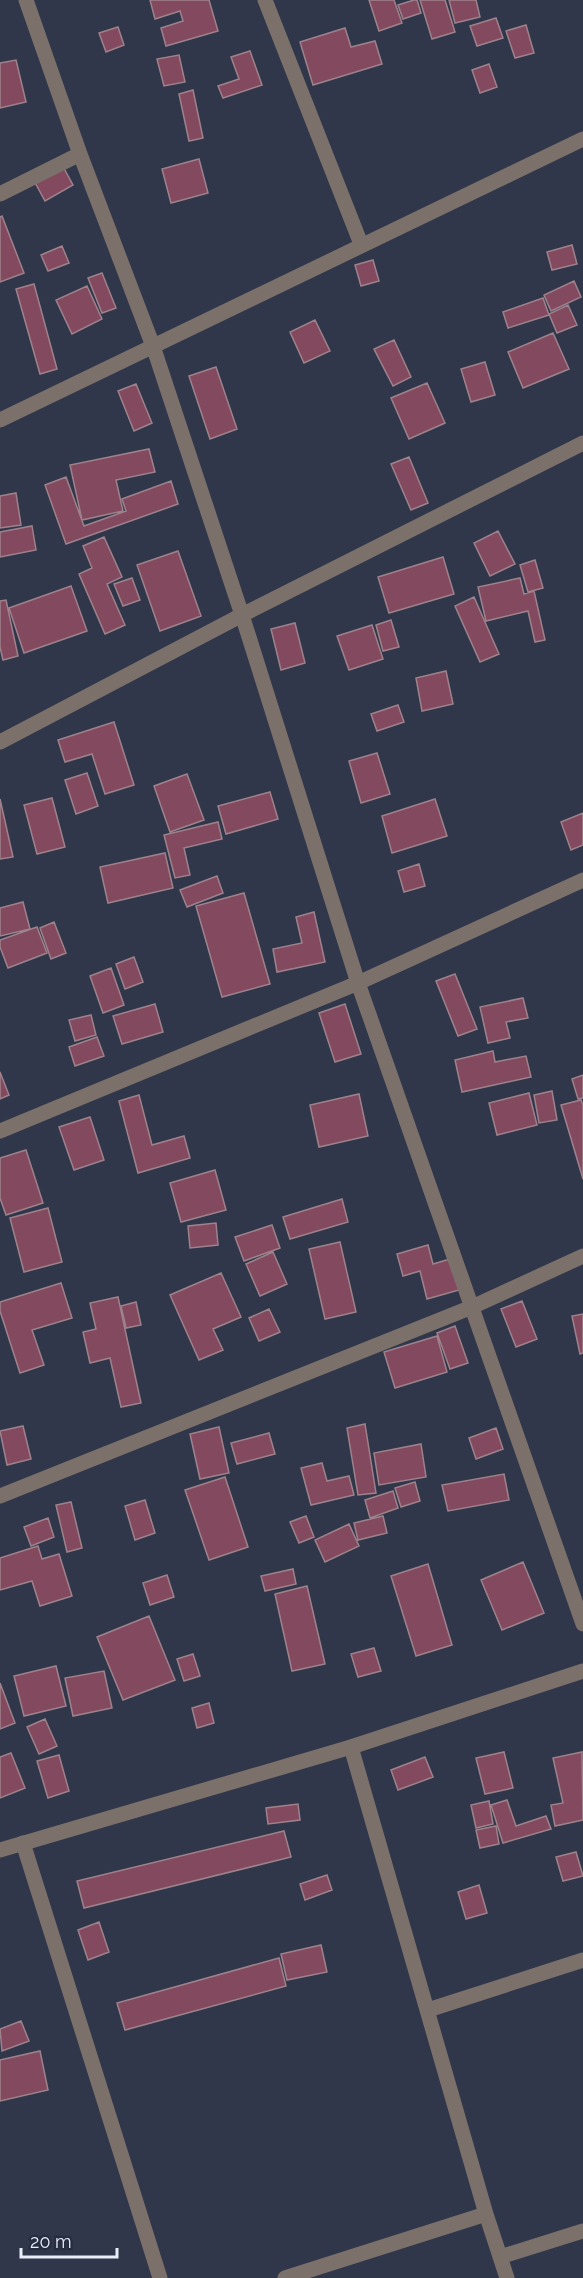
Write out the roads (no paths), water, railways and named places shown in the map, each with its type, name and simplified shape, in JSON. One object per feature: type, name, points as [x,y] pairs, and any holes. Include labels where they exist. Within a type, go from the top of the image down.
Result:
[{"type":"street","points":[[26,0],[80,154],[153,346],[242,615],[358,983],[583,1624]]},
{"type":"street","points":[[265,0],[361,244]]},
{"type":"street","points":[[0,420],[361,244],[583,139]]},
{"type":"street","points":[[0,194],[80,154]]},
{"type":"street","points":[[0,742],[242,615],[583,443]]},
{"type":"street","points":[[0,1131],[358,983],[583,880]]},
{"type":"street","points":[[0,1496],[472,1307],[583,1256]]},
{"type":"street","points":[[0,1850],[351,1747],[583,1671]]},
{"type":"street","points":[[351,1747],[486,2214],[507,2278]]},
{"type":"street","points":[[23,1843],[160,2278]]},
{"type":"street","points":[[428,2010],[583,1960]]},
{"type":"street","points":[[285,2278],[486,2214]]},
{"type":"street","points":[[500,2257],[583,2231]]}]
